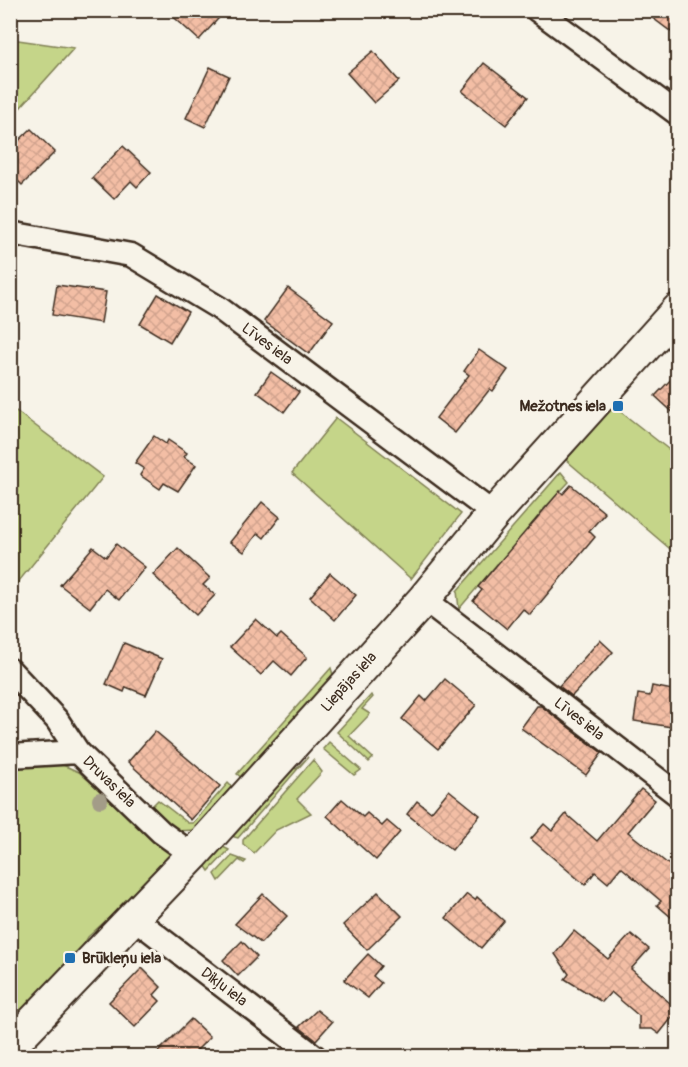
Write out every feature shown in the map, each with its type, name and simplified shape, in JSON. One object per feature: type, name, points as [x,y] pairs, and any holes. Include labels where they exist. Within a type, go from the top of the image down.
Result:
[{"type":"street","points":[[537,10],[678,114]]},
{"type":"street","name":"Līves iela","points":[[10,233],[131,255],[219,308],[494,514]]},
{"type":"street","name":"Liepājas iela","points":[[10,1046],[193,855],[424,599],[494,514],[678,310]]},
{"type":"street","name":"Līves iela","points":[[424,599],[678,795]]},
{"type":"street","points":[[10,670],[57,720],[78,752]]},
{"type":"street","name":"Druvas iela","points":[[10,756],[78,752],[161,832],[193,855]]},
{"type":"street","name":"Dikļu iela","points":[[134,918],[314,1056]]},
{"type":"green space","points":[[10,39],[74,48],[11,118]]},
{"type":"green space","points":[[612,405],[677,456],[676,554],[566,460]]},
{"type":"green space","points":[[16,411],[103,477],[11,591],[10,417]]},
{"type":"green space","points":[[336,418],[461,514],[411,579],[292,473]]},
{"type":"green space","points":[[561,472],[569,482],[540,513],[543,517],[519,540],[501,567],[497,564],[459,609],[457,591]]},
{"type":"green space","points":[[331,668],[334,678],[242,778],[237,774]]},
{"type":"green space","points":[[371,695],[373,697],[362,709],[370,714],[349,736],[373,758],[369,762],[337,732]]},
{"type":"green space","points":[[329,742],[361,770],[354,775],[323,749]]},
{"type":"green space","points":[[308,757],[238,838],[234,837],[233,832],[292,765],[296,769]]},
{"type":"green space","points":[[313,760],[322,772],[297,799],[311,813],[276,830],[254,853],[243,844],[243,840]]},
{"type":"green space","points":[[58,763],[79,772],[172,854],[169,863],[88,937],[72,964],[11,1029],[11,1001],[16,1000],[10,955],[11,765]]},
{"type":"green space","points":[[228,783],[233,788],[196,830],[173,831],[151,807],[158,800],[188,823],[193,823]]},
{"type":"green space","points":[[223,847],[229,850],[209,871],[205,865]]},
{"type":"green space","points":[[232,856],[246,861],[244,863],[239,860],[219,881],[215,874]]},
{"type":"building","points":[[166,10],[226,10],[199,40]]},
{"type":"building","points":[[642,10],[678,10],[678,37]]},
{"type":"building","points":[[373,51],[399,81],[374,103],[347,73]]},
{"type":"building","points":[[484,63],[528,97],[506,125],[462,91]]},
{"type":"building","points":[[210,67],[229,76],[205,127],[186,118]]},
{"type":"building","points":[[31,129],[55,152],[22,185],[10,173],[10,149]]},
{"type":"building","points":[[123,146],[151,172],[137,187],[131,181],[114,199],[92,178]]},
{"type":"building","points":[[57,285],[106,292],[101,323],[52,315]]},
{"type":"building","points":[[288,288],[333,321],[309,354],[264,321]]},
{"type":"building","points":[[158,294],[188,312],[170,342],[140,324]]},
{"type":"building","points":[[479,350],[508,370],[493,391],[490,389],[455,433],[436,418],[469,375],[464,371]]},
{"type":"building","points":[[271,372],[299,392],[284,412],[257,392]]},
{"type":"building","points":[[678,372],[678,417],[655,396]]},
{"type":"building","points":[[154,436],[166,444],[168,440],[187,453],[184,457],[196,465],[178,491],[164,483],[160,489],[140,475],[144,469],[135,463]]},
{"type":"building","points":[[571,485],[605,513],[589,531],[595,537],[530,615],[523,609],[507,629],[473,601],[482,590],[478,587],[560,491],[563,494]]},
{"type":"building","points":[[262,502],[280,517],[264,538],[258,533],[244,552],[230,542]]},
{"type":"building","points":[[116,544],[145,567],[119,600],[105,589],[90,608],[60,585],[93,547],[106,557]]},
{"type":"building","points":[[178,548],[210,578],[203,585],[215,595],[196,615],[153,575]]},
{"type":"building","points":[[330,573],[356,595],[335,620],[310,597]]},
{"type":"building","points":[[256,619],[277,638],[281,634],[307,657],[291,676],[274,661],[261,675],[230,647]]},
{"type":"building","points":[[600,640],[613,652],[572,696],[559,686]]},
{"type":"building","points":[[124,643],[162,659],[146,695],[126,687],[124,692],[106,684]]},
{"type":"building","points":[[445,679],[476,705],[438,749],[402,719],[421,696],[426,701]]},
{"type":"building","points":[[652,686],[678,691],[678,728],[634,721],[638,694],[650,696]]},
{"type":"building","points":[[537,706],[541,706],[602,753],[586,775],[521,728]]},
{"type":"building","points":[[155,731],[220,786],[191,820],[128,762]]},
{"type":"building","points":[[641,789],[655,800],[628,832],[678,872],[678,923],[657,905],[661,901],[621,867],[608,883],[595,872],[585,885],[531,839],[544,824],[552,831],[566,814],[597,841]]},
{"type":"building","points":[[449,790],[480,815],[452,850],[407,814],[417,801],[431,812]]},
{"type":"building","points":[[342,799],[363,817],[367,813],[382,826],[387,821],[400,832],[376,860],[327,816]]},
{"type":"building","points":[[378,892],[402,916],[367,950],[343,925]]},
{"type":"building","points":[[263,894],[287,916],[261,943],[235,924]]},
{"type":"building","points":[[467,894],[475,900],[477,897],[504,921],[481,948],[446,918]]},
{"type":"building","points":[[574,931],[608,959],[631,934],[649,949],[631,969],[678,1010],[659,1034],[652,1029],[639,1029],[639,1016],[611,992],[602,1002],[565,979],[569,974],[555,954]]},
{"type":"building","points":[[242,941],[257,957],[238,976],[223,960]]},
{"type":"building","points":[[368,954],[381,966],[373,976],[381,983],[368,998],[344,980]]},
{"type":"building","points":[[142,968],[161,987],[154,995],[160,1001],[135,1027],[109,1002]]},
{"type":"building","points":[[317,1010],[332,1022],[316,1040],[299,1027]]},
{"type":"building","points":[[191,1019],[210,1037],[191,1056],[154,1056]]},
{"type":"place","name":"Mežotnes iela","points":[[618,406]]},
{"type":"place","name":"Brūkleņu iela","points":[[70,958]]}]
